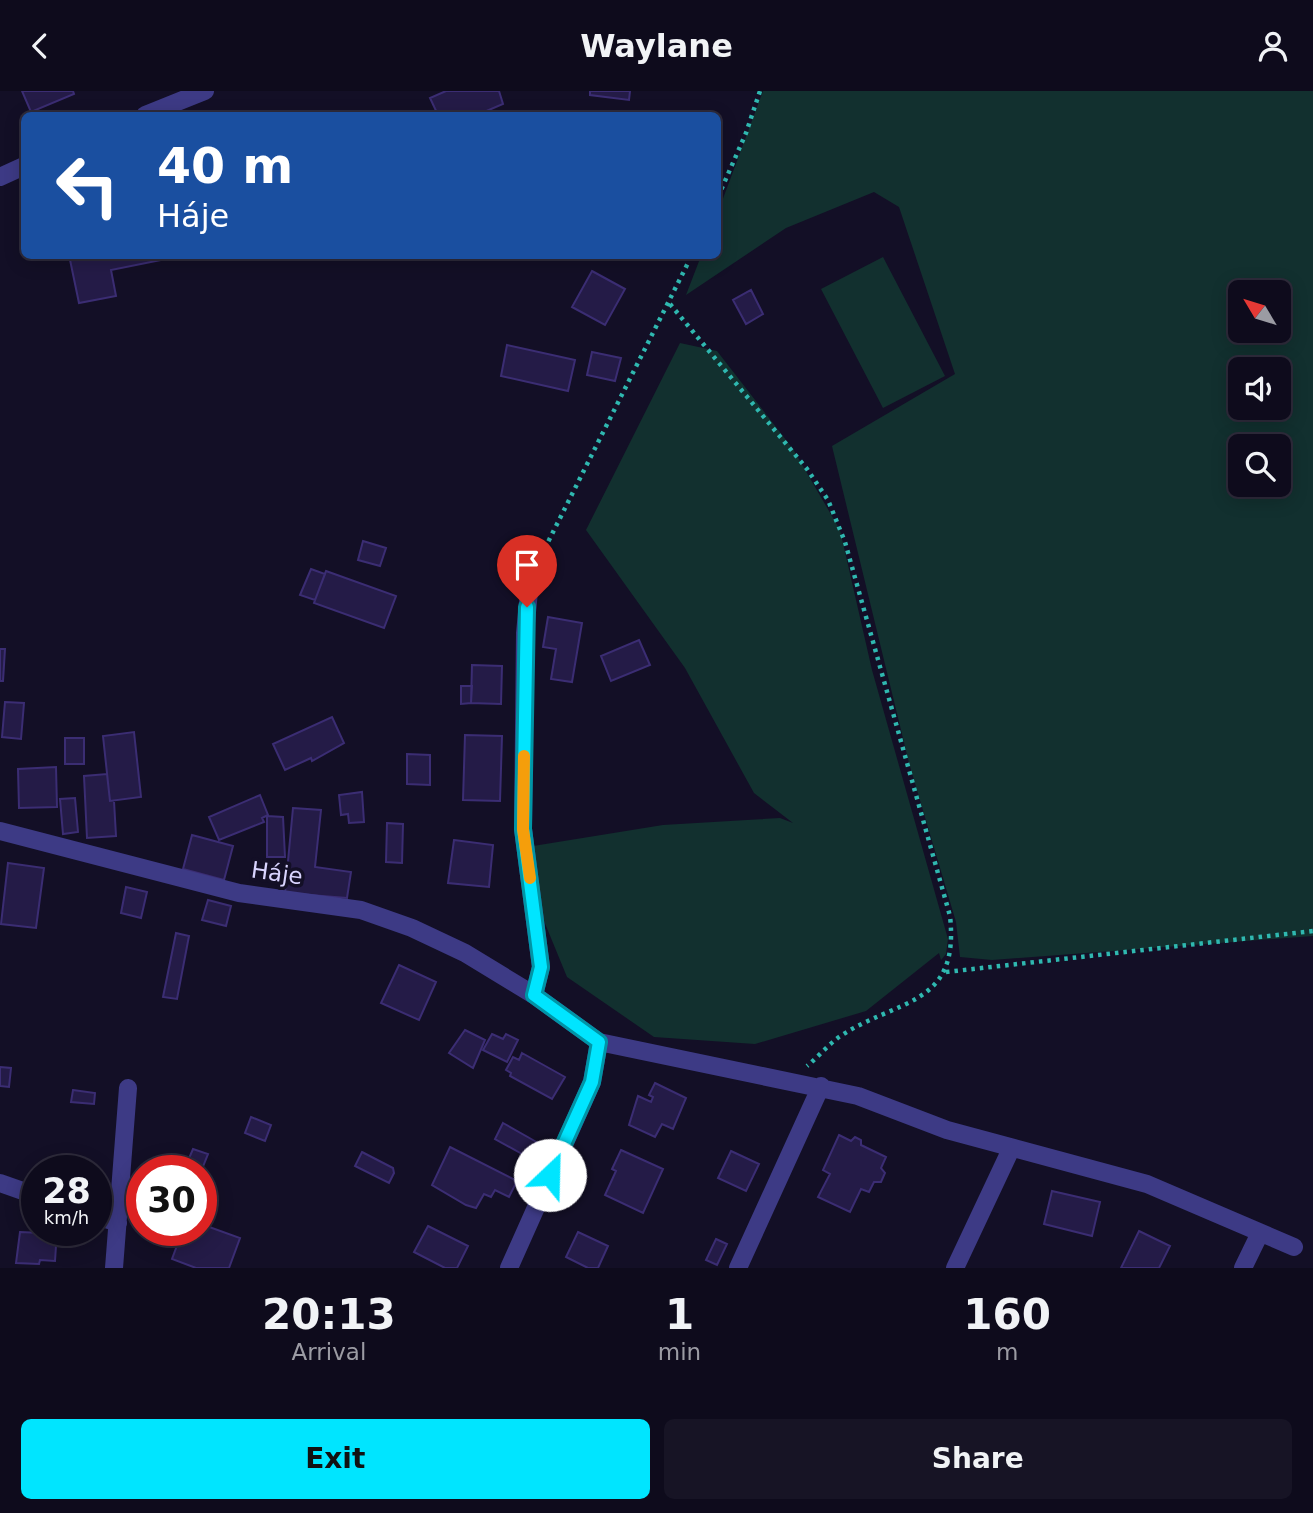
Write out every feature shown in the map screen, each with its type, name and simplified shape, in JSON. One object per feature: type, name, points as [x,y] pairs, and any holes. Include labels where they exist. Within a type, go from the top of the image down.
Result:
[{"type":"street","points":[[152,112],[205,91]]},
{"type":"street","points":[[0,177],[21,167]]},
{"type":"street","points":[[530,581],[525,633],[523,829],[541,967],[534,995]]},
{"type":"street","name":"Háje","points":[[0,831],[239,893],[361,910],[412,928],[465,953],[534,995],[599,1042]]},
{"type":"street","points":[[509,1268],[592,1082],[599,1042],[821,1086],[1011,1149],[1147,1184],[1294,1247]]},
{"type":"street","points":[[738,1268],[821,1086]]},
{"type":"street","points":[[114,1268],[128,1088]]},
{"type":"street","points":[[955,1268],[1011,1149]]},
{"type":"street","points":[[0,1183],[21,1190]]},
{"type":"street","points":[[112,1221],[118,1223]]},
{"type":"street","points":[[1242,1268],[1259,1233]]},
{"type":"path","points":[[721,190],[746,133],[760,91]]},
{"type":"path","points":[[530,581],[567,501],[670,304],[690,259]]},
{"type":"path","points":[[670,304],[807,469],[828,501],[845,542],[950,916],[953,944],[946,972],[930,989],[840,1037],[791,1081]]},
{"type":"path","points":[[946,972],[1313,931]]},
{"type":"green space","points":[[763,91],[1313,91],[1313,936],[992,960],[960,957],[956,922],[909,763],[832,446],[955,374],[899,207],[874,192],[786,228],[686,295],[700,259],[721,259],[721,204]]},
{"type":"green space","points":[[883,257],[945,376],[883,408],[821,289]]},
{"type":"green space","points":[[680,343],[717,351],[793,449],[840,530],[872,670],[948,939],[946,954],[941,960],[939,953],[866,1011],[755,1044],[654,1037],[567,977],[544,921],[527,847],[663,825],[780,818],[793,823],[754,793],[685,668],[586,530]]},
{"type":"building","points":[[22,91],[73,91],[74,94],[31,112]]},
{"type":"building","points":[[446,91],[499,91],[503,104],[484,112],[437,112],[430,98]]},
{"type":"building","points":[[590,91],[630,91],[629,100],[590,95]]},
{"type":"building","points":[[70,259],[166,259],[111,270],[116,296],[79,303]]},
{"type":"building","points":[[592,271],[625,289],[605,325],[572,307]]},
{"type":"building","points":[[751,290],[763,314],[746,324],[733,300]]},
{"type":"building","points":[[507,345],[575,360],[568,391],[501,376]]},
{"type":"building","points":[[592,352],[621,358],[615,381],[587,375]]},
{"type":"building","points":[[363,541],[386,548],[380,566],[358,560]]},
{"type":"building","points":[[311,569],[325,574],[315,600],[300,595]]},
{"type":"building","points":[[326,571],[396,596],[384,628],[314,603]]},
{"type":"building","points":[[548,617],[582,623],[572,682],[551,679],[556,649],[543,647]]},
{"type":"building","points":[[639,640],[650,665],[611,681],[601,656]]},
{"type":"building","points":[[0,649],[5,649],[3,681],[0,681]]},
{"type":"building","points":[[472,665],[502,666],[501,704],[471,703]]},
{"type":"building","points":[[461,686],[472,686],[471,703],[461,704]]},
{"type":"building","points":[[5,702],[24,703],[21,739],[2,737]]},
{"type":"building","points":[[332,717],[344,743],[312,761],[311,758],[285,770],[273,744]]},
{"type":"building","points":[[134,732],[141,797],[110,801],[103,736]]},
{"type":"building","points":[[465,735],[502,736],[500,801],[463,800]]},
{"type":"building","points":[[65,738],[84,738],[84,764],[65,764]]},
{"type":"building","points":[[407,754],[430,755],[430,785],[407,784]]},
{"type":"building","points":[[56,767],[57,807],[19,808],[18,769]]},
{"type":"building","points":[[107,774],[110,801],[114,801],[116,836],[87,838],[84,776]]},
{"type":"building","points":[[362,792],[364,822],[349,823],[348,814],[341,815],[339,795]]},
{"type":"building","points":[[260,795],[268,815],[262,818],[264,822],[219,840],[209,817]]},
{"type":"building","points":[[75,798],[78,832],[63,834],[60,799]]},
{"type":"building","points":[[293,808],[321,810],[315,867],[351,872],[347,898],[285,893]]},
{"type":"building","points":[[267,816],[283,817],[285,857],[267,857]]},
{"type":"building","points":[[387,823],[403,824],[402,863],[386,862]]},
{"type":"building","points":[[192,835],[233,846],[224,880],[183,869]]},
{"type":"building","points":[[454,840],[493,845],[489,887],[448,883]]},
{"type":"building","points":[[8,863],[44,868],[36,928],[1,924]]},
{"type":"building","points":[[126,887],[147,892],[141,918],[121,913]]},
{"type":"building","points":[[208,900],[231,906],[226,926],[202,920]]},
{"type":"building","points":[[176,933],[189,936],[177,999],[163,997]]},
{"type":"building","points":[[399,965],[436,982],[419,1020],[381,1003]]},
{"type":"building","points":[[465,1030],[485,1040],[473,1068],[449,1053]]},
{"type":"building","points":[[492,1034],[503,1039],[506,1034],[518,1040],[507,1062],[483,1050]]},
{"type":"building","points":[[522,1053],[565,1077],[552,1099],[510,1076],[511,1073],[506,1070],[513,1057],[519,1060]]},
{"type":"building","points":[[0,1067],[11,1068],[9,1087],[0,1086]]},
{"type":"building","points":[[655,1083],[686,1098],[673,1129],[662,1124],[655,1137],[629,1125],[638,1096],[651,1102],[653,1097],[649,1095]]},
{"type":"building","points":[[73,1090],[95,1093],[94,1104],[71,1102]]},
{"type":"building","points":[[251,1117],[271,1125],[265,1141],[245,1133]]},
{"type":"building","points":[[503,1123],[540,1144],[531,1159],[495,1139]]},
{"type":"building","points":[[839,1135],[851,1141],[855,1137],[861,1140],[861,1145],[886,1157],[881,1168],[885,1173],[881,1182],[874,1182],[869,1192],[861,1189],[850,1212],[818,1197],[830,1174],[823,1170]]},
{"type":"building","points":[[450,1147],[517,1181],[509,1197],[495,1190],[491,1197],[484,1194],[476,1208],[432,1185]]},
{"type":"building","points":[[193,1149],[208,1154],[208,1155],[190,1155]]},
{"type":"building","points":[[621,1150],[663,1169],[643,1213],[605,1195],[616,1171],[612,1169]]},
{"type":"building","points":[[731,1151],[759,1164],[746,1191],[718,1178]]},
{"type":"building","points":[[362,1152],[393,1168],[394,1173],[389,1183],[355,1166]]},
{"type":"building","points":[[1052,1191],[1100,1202],[1092,1236],[1044,1224]]},
{"type":"building","points":[[428,1226],[468,1246],[457,1268],[445,1268],[414,1252]]},
{"type":"building","points":[[217,1230],[240,1238],[229,1268],[196,1268],[172,1259],[177,1246],[217,1246]]},
{"type":"building","points":[[1139,1231],[1170,1246],[1159,1268],[1121,1268]]},
{"type":"building","points":[[20,1232],[21,1246],[56,1246],[55,1261],[40,1260],[39,1264],[16,1263]]},
{"type":"building","points":[[578,1232],[608,1246],[598,1268],[588,1268],[566,1257]]},
{"type":"building","points":[[716,1239],[727,1244],[717,1265],[706,1260]]},
{"type":"slow traffic","points":[[524,756],[523,829],[530,878]]},
{"type":"route","points":[[527,607],[523,829],[541,967],[534,995],[599,1042],[592,1082],[550,1175]]}]
